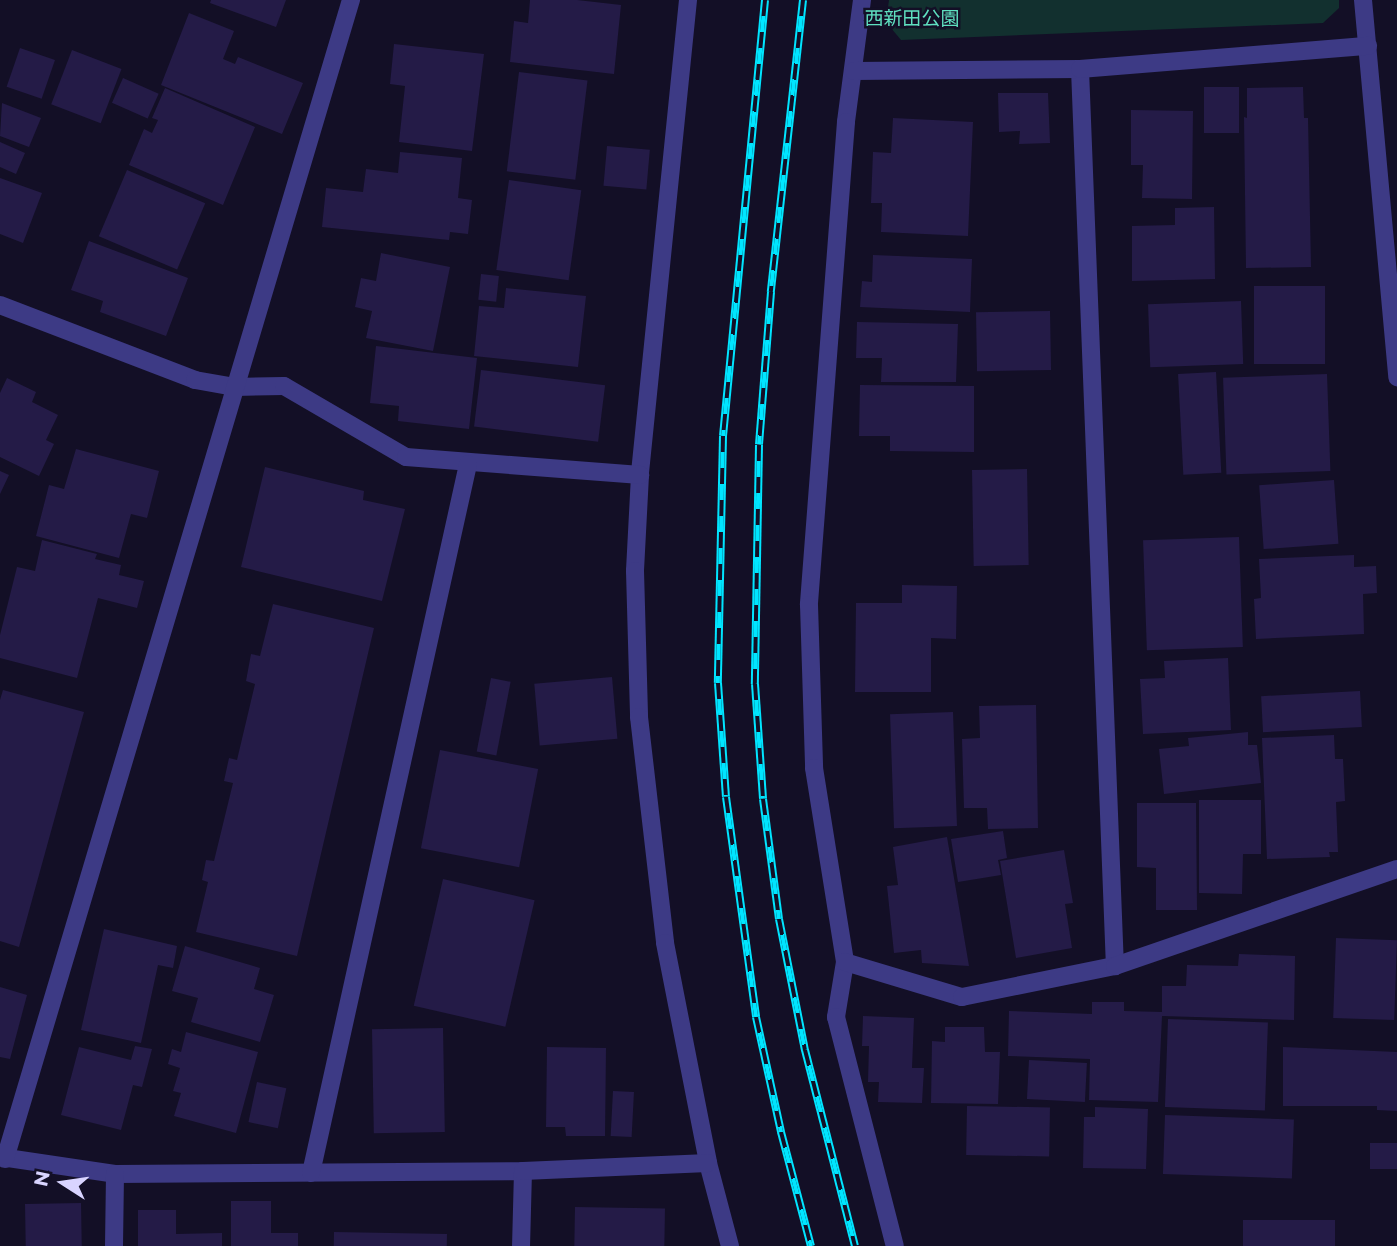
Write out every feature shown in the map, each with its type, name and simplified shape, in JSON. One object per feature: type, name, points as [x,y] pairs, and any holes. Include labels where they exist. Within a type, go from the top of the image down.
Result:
[{"type":"street","points":[[351,0],[2,1158],[115,1174],[523,1171],[708,1163]]},
{"type":"street","points":[[688,0],[640,475],[635,570],[639,717],[665,943],[708,1163],[730,1246]]},
{"type":"street","points":[[862,0],[846,122],[809,605],[814,768],[845,962],[836,1017],[895,1246]]},
{"type":"street","points":[[1363,0],[1397,377]]},
{"type":"street","points":[[854,71],[1080,69],[1368,46]]},
{"type":"street","points":[[1080,69],[1115,966]]},
{"type":"street","points":[[0,304],[195,380],[235,387],[284,386],[407,457],[468,464],[640,475]]},
{"type":"street","points":[[311,1173],[468,464]]},
{"type":"street","points":[[845,962],[962,997],[1115,966],[1397,869]]},
{"type":"street","points":[[521,1246],[523,1171]]},
{"type":"street","points":[[114,1246],[115,1174]]},
{"type":"green space","name":"西新田公園","points":[[889,0],[1339,0],[1339,8],[1323,23],[901,40],[886,22]]},
{"type":"building","points":[[211,0],[286,0],[276,27],[210,3]]},
{"type":"building","points":[[530,0],[577,0],[621,5],[614,74],[510,62],[514,21],[528,23]]},
{"type":"building","points":[[189,13],[234,31],[223,59],[235,64],[238,57],[303,83],[282,134],[161,85]]},
{"type":"building","points":[[394,44],[484,54],[472,151],[399,142],[405,86],[390,84]]},
{"type":"building","points":[[20,48],[55,60],[42,99],[7,87]]},
{"type":"building","points":[[72,50],[121,69],[101,123],[51,104]]},
{"type":"building","points":[[519,72],[587,80],[575,180],[507,171]]},
{"type":"building","points":[[123,78],[159,94],[148,119],[112,103]]},
{"type":"building","points":[[1204,87],[1239,87],[1239,133],[1204,133]]},
{"type":"building","points":[[1303,87],[1304,118],[1308,118],[1311,267],[1246,268],[1244,117],[1247,118],[1247,88]]},
{"type":"building","points":[[165,88],[255,127],[223,205],[129,165],[144,129],[152,133],[158,120],[152,118]]},
{"type":"building","points":[[998,93],[1048,93],[1050,143],[1019,144],[1020,131],[999,132]]},
{"type":"building","points":[[2,103],[41,118],[29,147],[0,136]]},
{"type":"building","points":[[1131,110],[1193,111],[1192,199],[1142,198],[1143,165],[1131,165]]},
{"type":"building","points":[[893,118],[973,122],[968,236],[881,232],[882,203],[871,203],[873,152],[891,153]]},
{"type":"building","points":[[0,142],[25,153],[16,174],[0,167]]},
{"type":"building","points":[[607,146],[650,150],[646,190],[604,186]]},
{"type":"building","points":[[400,152],[462,158],[458,198],[472,200],[468,234],[450,232],[449,240],[322,227],[326,188],[363,192],[366,169],[398,173]]},
{"type":"building","points":[[127,170],[205,203],[177,269],[99,236]]},
{"type":"building","points":[[0,178],[42,193],[23,243],[0,234]]},
{"type":"building","points":[[509,180],[581,190],[569,280],[496,270]]},
{"type":"building","points":[[1214,207],[1215,279],[1132,281],[1132,226],[1175,225],[1175,208]]},
{"type":"building","points":[[89,241],[188,278],[166,336],[100,312],[103,301],[71,290]]},
{"type":"building","points":[[381,253],[450,267],[433,351],[366,338],[372,311],[355,307],[361,278],[376,281]]},
{"type":"building","points":[[873,255],[972,259],[970,312],[860,307],[862,281],[872,282]]},
{"type":"building","points":[[481,274],[499,276],[496,302],[478,300]]},
{"type":"building","points":[[1254,286],[1325,286],[1325,364],[1254,364]]},
{"type":"building","points":[[506,288],[586,296],[578,367],[474,356],[479,306],[504,308]]},
{"type":"building","points":[[1241,301],[1243,364],[1150,367],[1148,304]]},
{"type":"building","points":[[1050,311],[1051,370],[977,371],[976,312]]},
{"type":"building","points":[[857,322],[958,324],[956,382],[881,382],[882,358],[856,358]]},
{"type":"building","points":[[376,346],[477,358],[469,429],[398,421],[399,406],[370,403]]},
{"type":"building","points":[[481,370],[605,385],[598,442],[474,427]]},
{"type":"building","points":[[1216,372],[1221,473],[1183,475],[1178,374]]},
{"type":"building","points":[[1327,374],[1330,471],[1226,475],[1223,378]]},
{"type":"building","points":[[7,378],[36,392],[32,402],[58,415],[46,440],[54,444],[39,476],[0,457],[0,393]]},
{"type":"building","points":[[860,385],[974,386],[974,452],[890,451],[890,436],[859,436]]},
{"type":"building","points":[[76,449],[159,471],[147,518],[131,514],[119,558],[36,536],[49,485],[64,489]]},
{"type":"building","points":[[265,467],[364,491],[363,500],[405,509],[382,601],[241,567]]},
{"type":"building","points":[[1027,469],[1029,565],[974,566],[972,470]]},
{"type":"building","points":[[0,471],[9,475],[0,494]]},
{"type":"building","points":[[1334,480],[1338,544],[1264,549],[1259,485]]},
{"type":"building","points":[[1239,537],[1243,647],[1147,650],[1143,540]]},
{"type":"building","points":[[42,540],[97,554],[95,559],[121,565],[119,575],[144,581],[137,608],[98,598],[77,678],[0,658],[0,635],[17,567],[35,571]]},
{"type":"building","points":[[1354,555],[1354,567],[1376,566],[1377,593],[1363,594],[1364,634],[1256,639],[1254,599],[1261,598],[1259,559]]},
{"type":"building","points":[[902,585],[957,586],[956,639],[931,638],[931,692],[855,692],[856,603],[902,603]]},
{"type":"building","points":[[273,604],[374,628],[297,956],[196,932],[208,882],[202,880],[206,860],[214,861],[233,783],[224,781],[229,758],[237,760],[255,684],[246,681],[251,654],[260,656]]},
{"type":"building","points":[[1228,658],[1231,730],[1143,734],[1140,679],[1165,678],[1164,661]]},
{"type":"building","points":[[612,677],[617,739],[540,746],[534,684]]},
{"type":"building","points":[[491,678],[511,682],[496,755],[477,752]]},
{"type":"building","points":[[3,690],[84,712],[19,947],[0,941],[0,700]]},
{"type":"building","points":[[1360,691],[1362,727],[1263,732],[1261,696]]},
{"type":"building","points":[[1036,705],[1038,828],[988,829],[987,808],[964,808],[962,739],[980,738],[979,706]]},
{"type":"building","points":[[953,712],[957,826],[894,828],[890,714]]},
{"type":"building","points":[[1248,732],[1248,745],[1257,745],[1261,783],[1164,794],[1159,749],[1189,746],[1188,738]]},
{"type":"building","points":[[1334,735],[1335,759],[1343,759],[1345,801],[1336,802],[1338,852],[1329,852],[1330,857],[1267,859],[1262,738]]},
{"type":"building","points":[[440,750],[538,769],[519,867],[421,848]]},
{"type":"building","points":[[1199,800],[1261,800],[1261,854],[1243,854],[1242,894],[1199,893]]},
{"type":"building","points":[[1137,803],[1196,803],[1197,910],[1156,910],[1156,868],[1137,867]]},
{"type":"building","points":[[1003,831],[1007,858],[998,860],[1001,875],[958,882],[951,839]]},
{"type":"building","points":[[947,837],[969,966],[922,963],[921,950],[894,953],[887,886],[898,885],[893,847]]},
{"type":"building","points":[[1064,850],[1073,903],[1065,904],[1072,948],[1016,958],[1000,861]]},
{"type":"building","points":[[443,879],[535,900],[505,1027],[414,1006]]},
{"type":"building","points":[[104,929],[177,946],[173,968],[158,965],[141,1043],[81,1030]]},
{"type":"building","points":[[1336,938],[1397,940],[1394,1020],[1333,1018]]},
{"type":"building","points":[[185,946],[260,968],[254,989],[274,995],[260,1042],[191,1022],[198,998],[172,991]]},
{"type":"building","points":[[1239,954],[1295,956],[1294,1020],[1162,1016],[1158,1102],[1089,1100],[1090,1059],[1008,1056],[1009,1011],[1092,1014],[1092,1002],[1124,1002],[1124,1011],[1162,1012],[1162,986],[1186,986],[1187,965],[1238,966]]},
{"type":"building","points":[[0,987],[27,995],[10,1059],[0,1057]]},
{"type":"building","points":[[863,1016],[914,1018],[912,1068],[924,1068],[922,1103],[878,1102],[879,1082],[868,1082],[869,1046],[862,1046]]},
{"type":"building","points":[[1168,1019],[1268,1022],[1265,1110],[1165,1107]]},
{"type":"building","points":[[945,1027],[984,1027],[985,1052],[1000,1052],[998,1104],[931,1103],[932,1041],[945,1042]]},
{"type":"building","points":[[443,1028],[445,1132],[374,1133],[372,1029]]},
{"type":"building","points":[[186,1032],[258,1052],[236,1133],[174,1116],[181,1093],[173,1091],[180,1068],[168,1064],[172,1049],[181,1052]]},
{"type":"building","points":[[135,1046],[152,1049],[142,1087],[133,1085],[121,1130],[61,1115],[79,1047],[131,1060]]},
{"type":"building","points":[[547,1047],[606,1048],[605,1136],[566,1136],[565,1127],[546,1127]]},
{"type":"building","points":[[1283,1047],[1397,1052],[1397,1111],[1377,1110],[1377,1106],[1283,1106]]},
{"type":"building","points":[[1029,1060],[1087,1063],[1085,1102],[1027,1099]]},
{"type":"building","points":[[257,1082],[286,1088],[278,1128],[248,1122]]},
{"type":"building","points":[[613,1091],[634,1092],[632,1137],[611,1136]]},
{"type":"building","points":[[967,1106],[1050,1107],[1049,1156],[966,1155]]},
{"type":"building","points":[[1095,1107],[1148,1109],[1146,1169],[1083,1168],[1084,1117],[1095,1117]]},
{"type":"building","points":[[1165,1115],[1294,1120],[1292,1178],[1163,1174]]},
{"type":"building","points":[[1370,1143],[1397,1143],[1397,1169],[1370,1169]]},
{"type":"building","points":[[231,1201],[271,1201],[271,1233],[298,1233],[298,1246],[231,1246]]},
{"type":"building","points":[[81,1203],[82,1246],[26,1246],[25,1204]]},
{"type":"building","points":[[575,1207],[665,1209],[664,1246],[574,1246]]},
{"type":"building","points":[[138,1210],[176,1210],[176,1234],[222,1233],[222,1246],[138,1246]]},
{"type":"building","points":[[1243,1220],[1335,1220],[1335,1246],[1243,1246]]},
{"type":"building","points":[[334,1232],[447,1234],[447,1246],[334,1246]]},
{"type":"railway","points":[[765,0],[723,436],[718,683],[726,797],[756,1017],[781,1132],[811,1246]]},
{"type":"railway","points":[[803,0],[771,292],[759,445],[755,684],[763,799],[779,919],[805,1050],[855,1246]]}]
